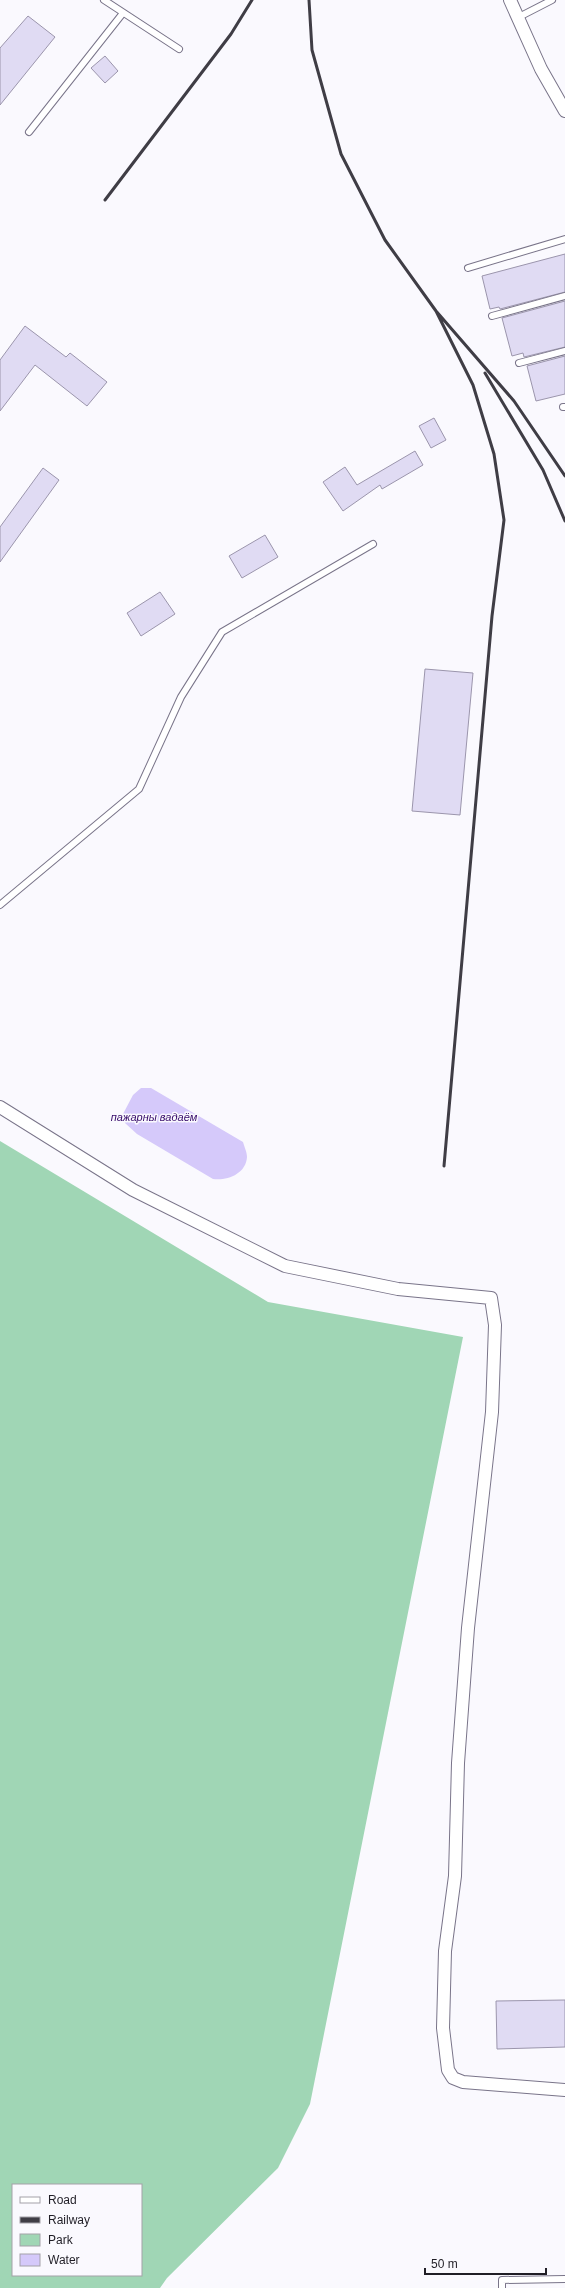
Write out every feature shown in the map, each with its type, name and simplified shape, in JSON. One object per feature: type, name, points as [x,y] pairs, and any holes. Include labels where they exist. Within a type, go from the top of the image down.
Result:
[{"type":"street","points":[[510,0],[541,69],[565,111]]},
{"type":"street","points":[[0,1107],[133,1190],[285,1266],[398,1289],[491,1298],[496,1325],[492,1412],[468,1628],[458,1763],[456,1876],[446,1951],[443,2028],[448,2070],[453,2078],[463,2082],[565,2090]]},
{"type":"lane","points":[[104,0],[179,49]]},
{"type":"lane","points":[[517,18],[552,0]]},
{"type":"lane","points":[[30,132],[123,13]]},
{"type":"lane","points":[[468,268],[565,239]]},
{"type":"lane","points":[[492,316],[565,296]]},
{"type":"lane","points":[[519,362],[565,351]]},
{"type":"lane","points":[[0,905],[140,789],[181,697],[222,632],[373,544]]},
{"type":"lane","points":[[502,2288],[502,2280],[565,2279]]},
{"type":"green space","points":[[0,1141],[268,1302],[463,1337],[310,2104],[278,2168],[167,2278],[160,2288],[0,2288]]},
{"type":"water","name":"пажарны вадаём","points":[[141,1088],[151,1088],[243,1142],[247,1157],[243,1168],[235,1175],[230,1177],[224,1179],[213,1179],[137,1134],[125,1123],[123,1114],[133,1095]]},
{"type":"building","points":[[28,16],[55,37],[0,105],[0,48]]},
{"type":"building","points":[[105,56],[118,71],[105,83],[91,68]]},
{"type":"building","points":[[565,254],[565,292],[500,309],[499,307],[490,309],[482,276]]},
{"type":"building","points":[[565,301],[565,347],[524,357],[523,353],[512,356],[502,318]]},
{"type":"building","points":[[25,326],[66,357],[70,353],[107,382],[87,406],[35,365],[0,411],[0,360]]},
{"type":"building","points":[[565,356],[565,394],[536,401],[527,366]]},
{"type":"building","points":[[434,418],[446,440],[431,448],[419,426]]},
{"type":"building","points":[[415,451],[423,465],[382,489],[380,485],[343,511],[323,482],[345,467],[357,485]]},
{"type":"building","points":[[43,468],[59,480],[0,562],[0,527]]},
{"type":"building","points":[[265,535],[278,557],[242,578],[229,556]]},
{"type":"building","points":[[160,592],[175,614],[141,636],[127,613]]},
{"type":"building","points":[[425,669],[473,673],[460,815],[412,811]]},
{"type":"building","points":[[565,2000],[565,2047],[497,2049],[496,2001]]},
{"type":"railway","points":[[105,200],[231,34],[252,0]]},
{"type":"railway","points":[[309,0],[312,50],[341,154],[385,240],[436,311],[514,401],[565,476]]},
{"type":"railway","points":[[436,311],[473,385],[494,454],[504,520],[492,616],[444,1166]]},
{"type":"railway","points":[[485,373],[543,470],[565,521]]}]
